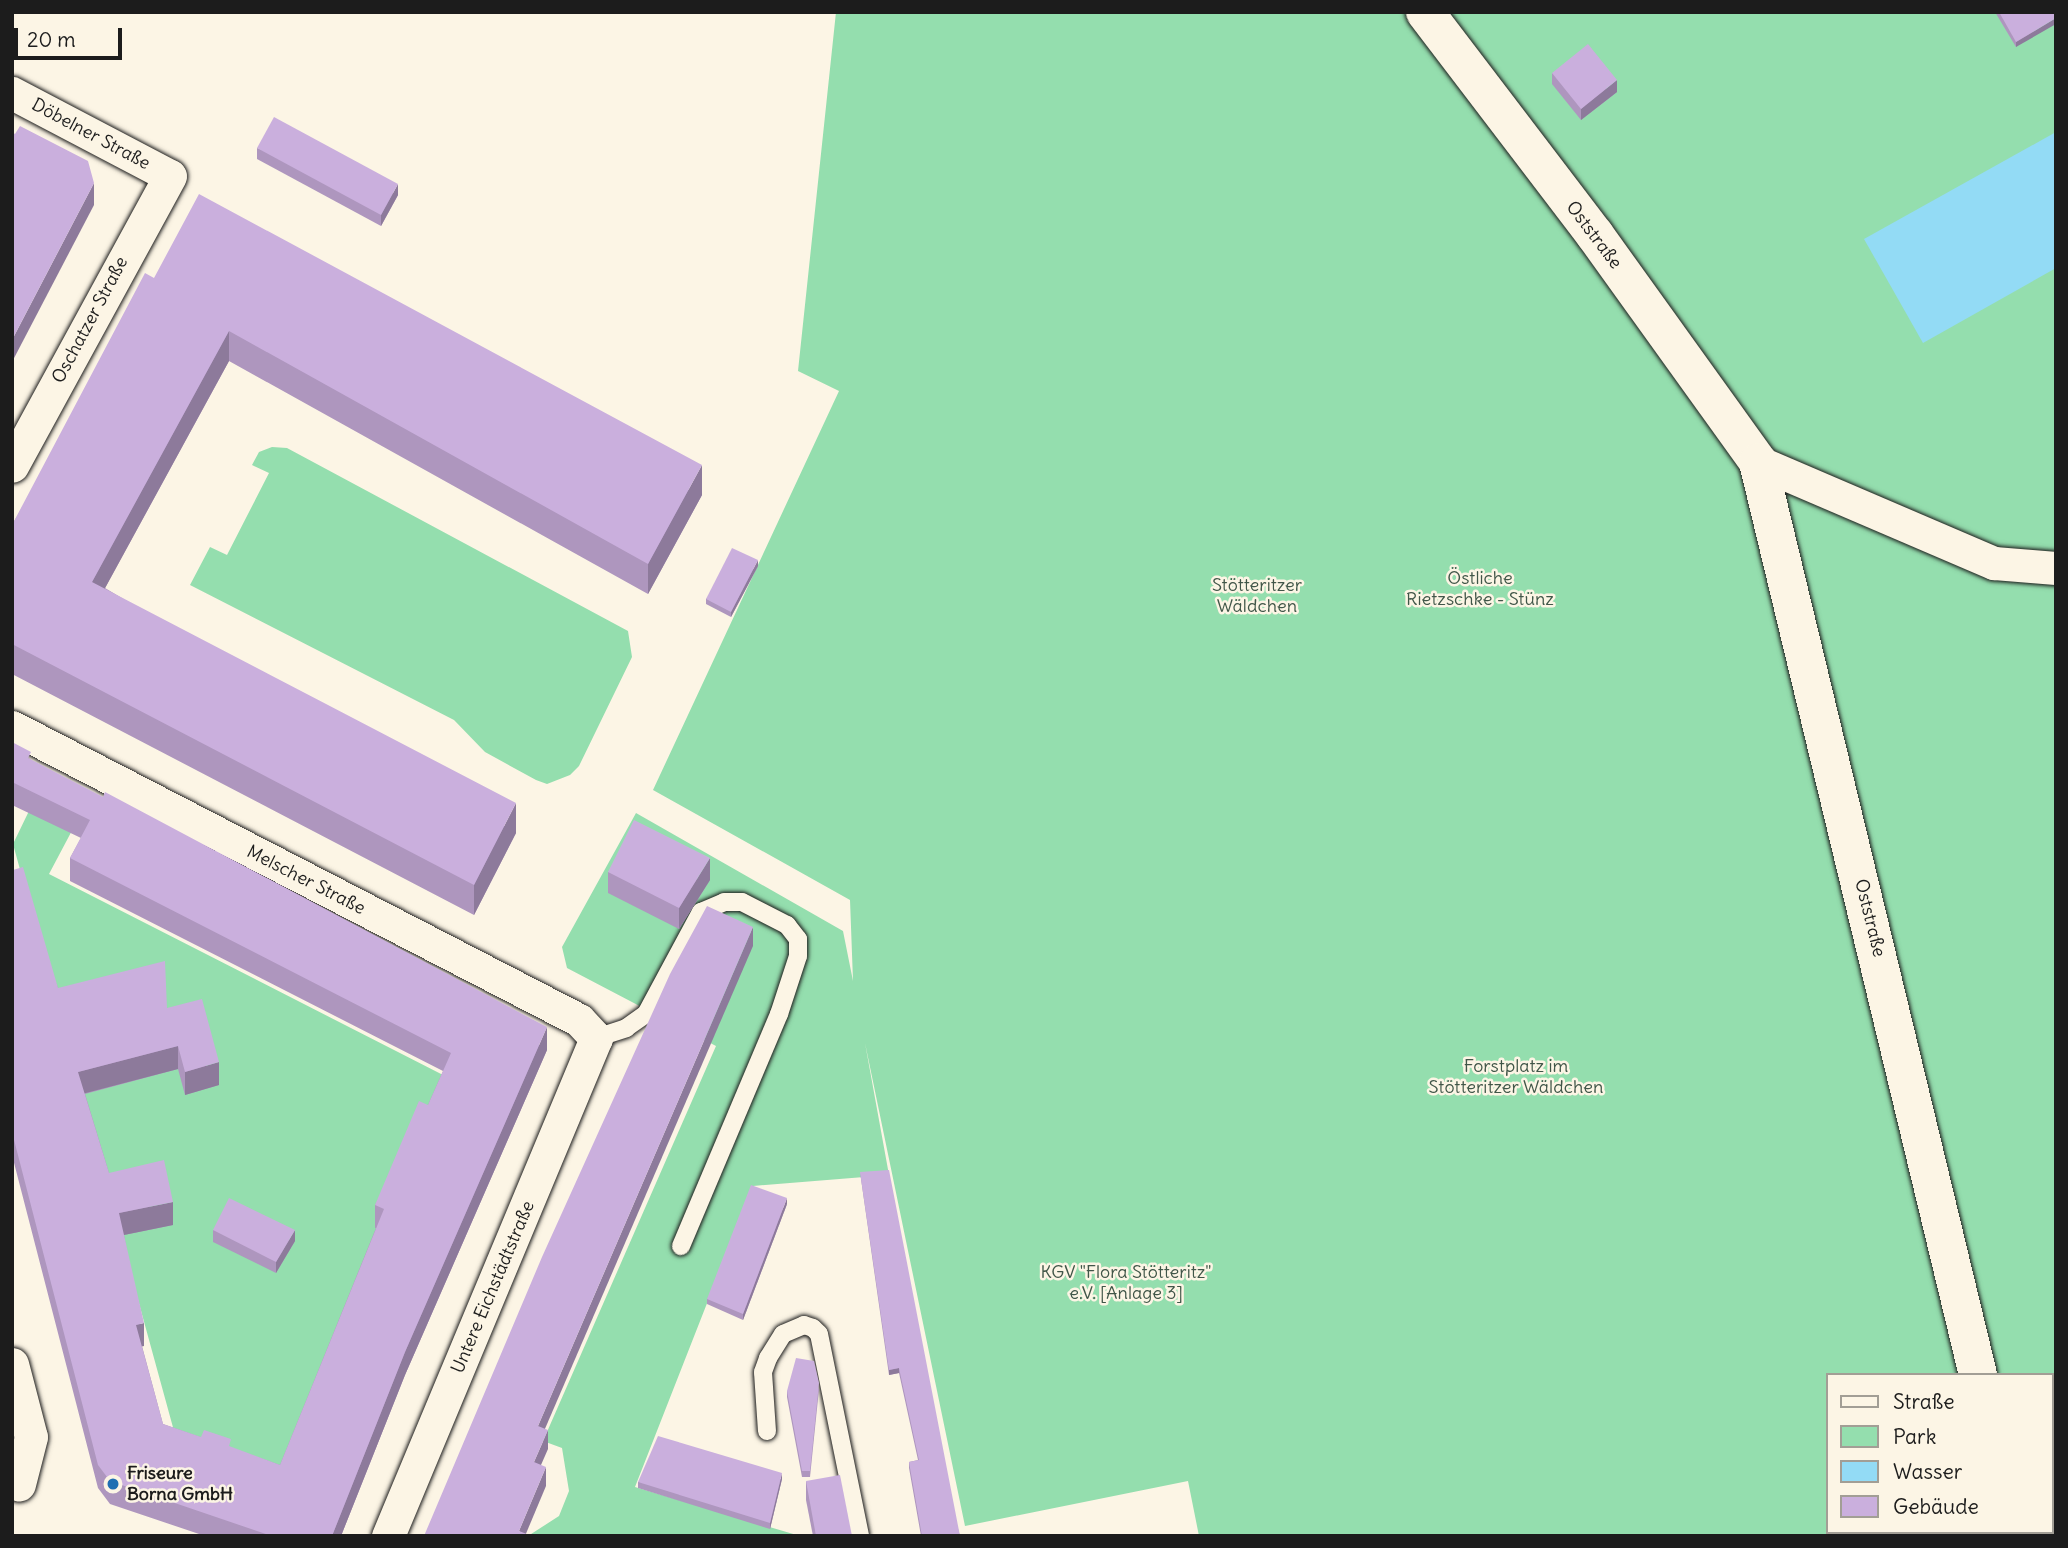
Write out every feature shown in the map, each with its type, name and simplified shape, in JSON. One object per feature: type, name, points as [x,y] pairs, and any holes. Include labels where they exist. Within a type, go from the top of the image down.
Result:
[{"type":"street","name":"Oststraße","points":[[1424,12],[1595,235],[1758,462],[1978,1373]]},
{"type":"street","name":"Döbelner Straße","points":[[12,93],[170,176]]},
{"type":"street","name":"Oschatzer Straße","points":[[12,466],[170,176]]},
{"type":"street","points":[[1758,462],[1994,564],[2056,568]]},
{"type":"street","name":"Melscher Straße","points":[[12,727],[579,1020],[596,1038]]},
{"type":"street","name":"Untere Eichstädtstraße","points":[[388,1536],[596,1038]]},
{"type":"street","points":[[12,1364],[31,1437],[19,1484]]},
{"type":"lane","points":[[596,1038],[626,1028],[646,1014],[701,912],[724,902],[742,902],[787,925],[798,939],[798,956],[779,1014],[681,1246]]},
{"type":"lane","points":[[767,1431],[763,1372],[768,1358],[783,1334],[804,1325],[813,1328],[819,1334],[860,1536]]},
{"type":"green space","name":"Östliche Rietzschke - Stünz","points":[[836,12],[2056,12],[2056,1536],[1199,1536],[1188,1481],[965,1526],[865,1043],[889,1175],[753,1186],[635,1487],[800,1536],[528,1536],[559,1516],[569,1491],[562,1448],[543,1441],[716,1046],[567,968],[562,947],[636,813],[843,931],[853,981],[850,900],[653,790],[839,391],[798,371]]},
{"type":"green space","points":[[272,447],[287,448],[628,631],[632,657],[579,766],[570,775],[547,784],[536,780],[485,752],[454,720],[190,585],[210,547],[227,555],[269,473],[252,465],[259,452]]},
{"type":"green space","points":[[43,782],[85,806],[49,874],[445,1076],[278,1477],[177,1442],[13,844]]},
{"type":"water","points":[[2056,132],[2056,268],[1923,343],[1864,239]]},
{"type":"building","points":[[1999,12],[2056,12],[2056,18],[2016,42]]},
{"type":"building","points":[[1588,44],[1617,80],[1581,109],[1552,73]]},
{"type":"building","points":[[274,117],[398,184],[381,215],[257,148]]},
{"type":"building","points":[[20,126],[88,161],[94,183],[12,340],[12,132],[15,134]]},
{"type":"building","points":[[199,194],[702,465],[648,564],[229,331],[92,582],[516,803],[474,885],[12,644],[12,525],[145,273],[154,278]]},
{"type":"building","points":[[732,548],[758,560],[731,612],[706,599]]},
{"type":"building","points":[[12,742],[31,752],[28,758],[103,797],[105,792],[547,1027],[405,1352],[332,1536],[272,1536],[110,1481],[98,1465],[12,1132],[12,868],[23,867],[58,988],[165,961],[167,1008],[202,999],[219,1062],[185,1072],[178,1046],[78,1072],[109,1173],[164,1160],[173,1202],[119,1213],[144,1323],[136,1325],[163,1424],[201,1437],[204,1430],[231,1439],[229,1446],[280,1465],[384,1209],[375,1205],[419,1101],[428,1105],[451,1053],[70,858],[90,820],[12,782]]},
{"type":"building","points":[[634,820],[710,858],[679,908],[608,872]]},
{"type":"building","points":[[707,906],[753,927],[538,1426],[548,1430],[534,1462],[546,1467],[519,1531],[532,1536],[424,1536],[542,1257],[670,974]]},
{"type":"building","points":[[889,1170],[960,1536],[922,1536],[909,1462],[919,1460],[899,1368],[889,1370],[860,1172]]},
{"type":"building","points":[[751,1185],[787,1198],[743,1314],[707,1299]]},
{"type":"building","points":[[229,1198],[295,1230],[276,1262],[213,1230]]},
{"type":"building","points":[[796,1358],[814,1361],[819,1383],[810,1471],[802,1471],[787,1391]]},
{"type":"building","points":[[658,1436],[782,1473],[770,1523],[638,1482]]},
{"type":"building","points":[[840,1475],[852,1536],[816,1536],[806,1481]]},
{"type":"place","name":"Friseure Borna GmbH","points":[[113,1484]]},
{"type":"park label","name":"Stötteritzer Wäldchen","points":[[1257,596]]},
{"type":"park label","name":"Forstplatz im Stötteritzer Wäldchen","points":[[1516,1077]]},
{"type":"park label","name":"KGV \"Flora Stötteritz\" e.V. [Anlage 3]","points":[[1126,1283]]}]
